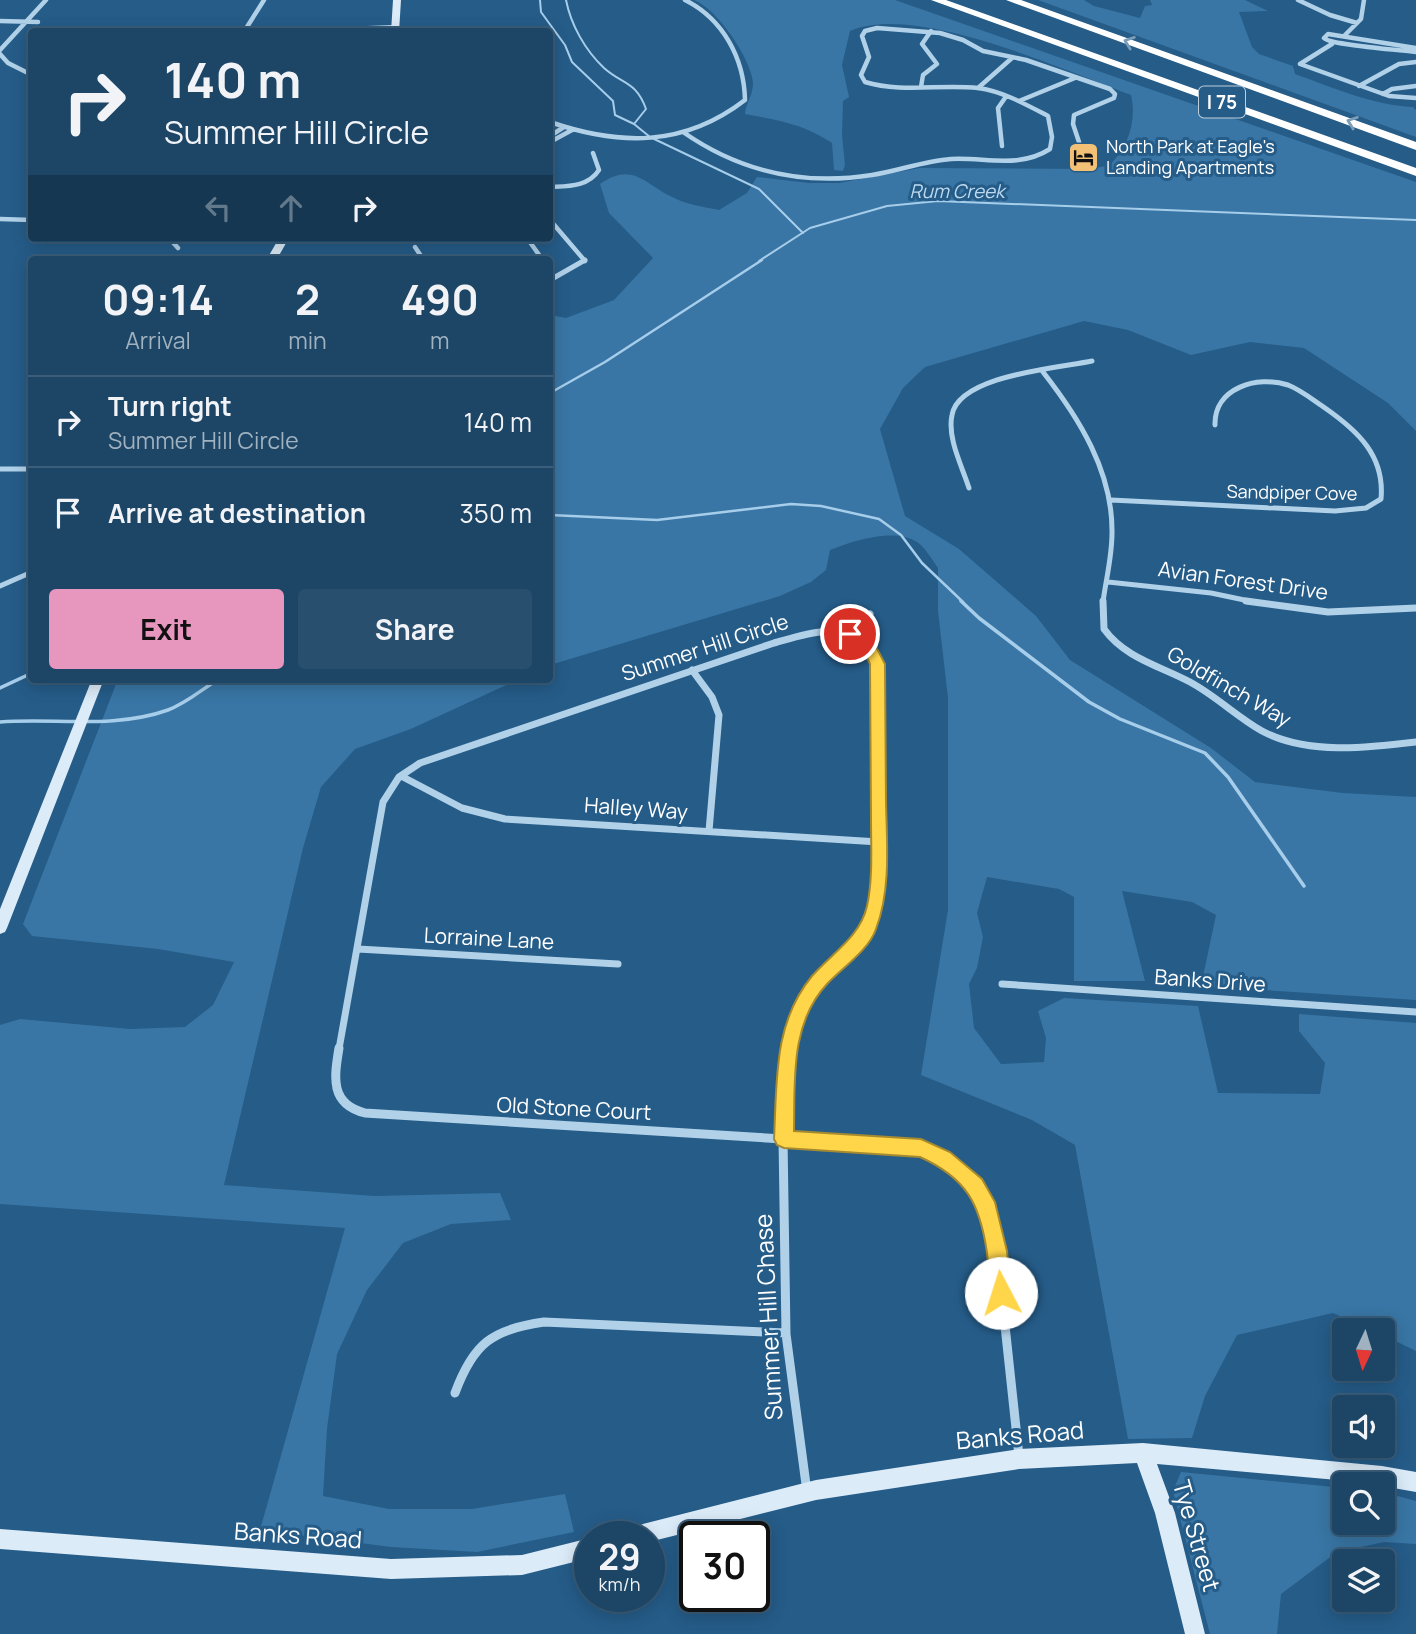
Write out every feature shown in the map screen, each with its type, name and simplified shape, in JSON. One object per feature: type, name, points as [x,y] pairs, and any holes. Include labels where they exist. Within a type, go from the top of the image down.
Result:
[{"type":"highway","points":[[922,0],[997,26],[1028,33]]},
{"type":"highway","name":"I 75","points":[[936,0],[1416,172]]},
{"type":"highway","points":[[948,0],[1416,165]]},
{"type":"highway","name":"I 75","points":[[1011,0],[1416,146]]},
{"type":"street","points":[[28,73],[8,63],[0,52],[46,0]]},
{"type":"street","points":[[247,28],[264,0]]},
{"type":"street","points":[[396,28],[397,0]]},
{"type":"street","points":[[553,123],[599,136],[633,139],[683,132],[717,121],[746,100],[747,85],[727,39],[711,16],[685,0]]},
{"type":"street","points":[[1298,0],[1330,15],[1357,23]]},
{"type":"street","points":[[1345,35],[1363,14],[1364,0]]},
{"type":"street","points":[[0,21],[38,22]]},
{"type":"street","points":[[683,132],[711,153],[726,160],[760,171],[795,177],[849,177],[952,159],[1016,161],[1036,158],[1047,152],[1053,144],[1048,116],[1019,101],[978,88],[942,90],[882,87],[865,82],[861,75],[869,57],[862,36],[865,31],[874,29],[931,31],[1103,87],[1115,95],[1074,115],[1073,127],[1079,142]]},
{"type":"street","points":[[921,87],[923,75],[937,64],[922,44],[931,31]]},
{"type":"street","points":[[1332,44],[1325,40],[1325,36],[1345,35],[1354,42]]},
{"type":"street","points":[[1416,50],[1354,42],[1332,44],[1300,64],[1398,99],[1416,98]]},
{"type":"street","points":[[978,88],[1012,58]]},
{"type":"street","points":[[1359,86],[1401,63],[1416,62]]},
{"type":"street","points":[[1019,101],[1075,78]]},
{"type":"street","points":[[1383,94],[1395,88],[1416,86]]},
{"type":"street","points":[[1002,146],[998,108],[1006,99]]},
{"type":"street","points":[[553,133],[564,127]]},
{"type":"street","points":[[553,140],[572,130]]},
{"type":"street","points":[[553,187],[579,184],[595,177],[599,168],[593,153]]},
{"type":"street","points":[[0,219],[28,220]]},
{"type":"street","points":[[553,223],[586,261],[553,277]]},
{"type":"street","points":[[173,242],[178,248]]},
{"type":"street","points":[[415,247],[421,256]]},
{"type":"street","points":[[969,488],[951,427],[953,409],[966,393],[977,387],[1092,361]]},
{"type":"street","name":"Goldfinch Way","points":[[1043,372],[1085,431],[1111,500],[1113,536],[1108,582],[1101,611],[1102,628],[1119,647],[1195,684],[1256,727],[1283,740],[1303,744],[1396,745],[1416,742]]},
{"type":"street","name":"Sandpiper Cove","points":[[1111,500],[1335,511],[1366,508],[1381,499],[1381,474],[1366,440],[1352,426],[1290,386],[1261,383],[1230,394],[1216,408],[1215,425]]},
{"type":"street","points":[[0,469],[28,469]]},
{"type":"street","points":[[0,586],[28,574]]},
{"type":"street","name":"Avian Forest Drive","points":[[1108,582],[1211,593],[1261,604],[1328,612],[1416,608]]},
{"type":"street","points":[[784,1139],[787,1052],[792,1028],[803,1004],[818,982],[867,932],[876,904],[878,664],[869,646],[850,634],[870,614]]},
{"type":"street","name":"Summer Hill Circle","points":[[362,1114],[346,1107],[335,1086],[335,1066],[383,802],[391,786],[401,776],[420,763],[479,741],[802,635],[838,631],[850,634]]},
{"type":"street","points":[[692,670],[712,697],[719,716],[709,831]]},
{"type":"street","points":[[0,928],[96,683]]},
{"type":"street","name":"Halley Way","points":[[401,776],[449,803],[496,817],[878,842]]},
{"type":"street","name":"Lorraine Lane","points":[[358,949],[618,964]]},
{"type":"street","name":"Banks Drive","points":[[1002,984],[1416,1012]]},
{"type":"street","name":"Old Stone Court","points":[[362,1114],[921,1148],[944,1158],[975,1185],[985,1202],[997,1251],[1019,1458]]},
{"type":"street","name":"Summer Hill Chase","points":[[784,1139],[786,1333],[794,1419],[807,1493]]},
{"type":"street","points":[[455,1393],[465,1364],[482,1345],[499,1331],[518,1325],[544,1322],[786,1333]]},
{"type":"street","name":"Banks Road","points":[[665,1528],[807,1493],[887,1477],[1019,1458],[1143,1453],[1382,1476],[1416,1482]]},
{"type":"street","name":"Tye Street","points":[[1143,1453],[1165,1513],[1195,1634]]},
{"type":"street","name":"Banks Road","points":[[0,1539],[391,1569],[522,1565],[574,1552]]},
{"type":"shaded area","points":[[694,0],[895,0],[1416,182],[1416,431],[1388,403],[1304,348],[1250,342],[1191,355],[1128,330],[1084,321],[925,367],[903,388],[880,429],[905,516],[959,549],[1036,616],[1070,660],[1211,748],[1255,782],[1343,793],[1416,797],[1416,1000],[1201,986],[1216,915],[1192,902],[1122,891],[1145,981],[1074,981],[1074,897],[1059,889],[987,877],[977,913],[983,937],[977,968],[969,984],[974,1028],[1001,1064],[1044,1062],[1046,1038],[1038,1011],[1064,998],[1198,1006],[1218,1093],[1320,1094],[1325,1063],[1299,1031],[1299,1014],[1416,1023],[1416,1351],[1395,1341],[1395,1318],[1344,1318],[1333,1313],[1237,1335],[1205,1396],[1192,1438],[1128,1439],[1075,1145],[1032,1120],[921,1075],[948,910],[948,698],[938,611],[938,568],[920,544],[897,536],[874,537],[850,543],[830,550],[826,570],[811,582],[780,596],[553,664],[553,316],[566,318],[614,300],[653,258],[609,213],[600,184],[629,174],[682,201],[719,210],[747,193],[757,177],[809,183],[839,183],[920,168],[1092,169],[1110,165],[1122,150],[1130,133],[1133,115],[1131,95],[990,43],[912,25],[878,24],[850,31],[842,65],[849,97],[843,101],[845,165],[843,171],[834,170],[832,143],[801,127],[745,114],[753,87],[749,67],[730,33],[712,13]]},
{"type":"shaded area","points":[[1038,0],[1084,0],[1094,6],[1140,18],[1145,6],[1152,5],[1150,0],[1245,0],[1268,11],[1239,12],[1252,47],[1259,54],[1293,66],[1295,74],[1339,90],[1383,103],[1413,107],[1416,110],[1416,137]]},
{"type":"shaded area","points":[[116,683],[510,683],[411,729],[355,749],[321,787],[303,848],[224,1185],[374,1196],[500,1193],[511,1220],[451,1224],[403,1243],[367,1290],[337,1354],[327,1429],[323,1496],[389,1509],[472,1509],[565,1494],[574,1532],[477,1552],[391,1547],[260,1530],[345,1228],[0,1204],[0,1025],[20,1019],[130,1029],[185,1027],[213,1005],[234,962],[158,949],[32,936],[23,924]]},
{"type":"shaded area","points":[[1181,1472],[1332,1487],[1332,1535],[1395,1535],[1395,1495],[1416,1501],[1416,1544],[1384,1542],[1351,1549],[1332,1549],[1332,1556],[1281,1594],[1277,1634],[1210,1634],[1173,1491]]},
{"type":"waterway","points":[[540,0],[541,12],[553,28]]},
{"type":"waterway","points":[[566,0],[575,28],[591,53],[604,68],[633,88],[642,100],[646,109],[634,124]]},
{"type":"waterway","points":[[553,28],[565,45],[572,62],[613,101],[615,115],[634,124]]},
{"type":"waterway","points":[[634,124],[650,137],[759,189],[803,233]]},
{"type":"waterway","name":"Rum Creek","points":[[803,233],[810,228],[887,206],[938,201],[1416,220]]},
{"type":"waterway","name":"Rum Creek","points":[[759,261],[803,233]]},
{"type":"waterway","name":"Rum Creek","points":[[553,391],[605,362],[762,260]]},
{"type":"waterway","points":[[553,515],[657,520],[791,504],[821,506],[879,519],[901,535],[922,563],[963,602]]},
{"type":"waterway","points":[[961,601],[979,618],[1089,702],[1120,719],[1205,753],[1228,777],[1304,886]]},
{"type":"waterway","name":"Rum Creek","points":[[0,688],[28,675]]},
{"type":"waterway","points":[[0,722],[85,722],[148,716],[175,707],[213,683]]},
{"type":"place","name":"North Park at Eagle's Landing Apartments","points":[[1083,157]]},
{"type":"route","points":[[850,634],[869,646],[878,664],[879,837],[876,904],[867,932],[818,982],[803,1004],[792,1028],[787,1052],[784,1139],[921,1148],[944,1158],[975,1185],[985,1202],[997,1251],[1001,1293]]}]
